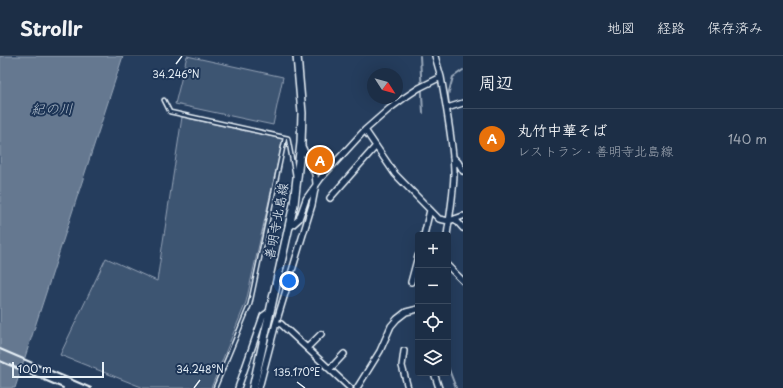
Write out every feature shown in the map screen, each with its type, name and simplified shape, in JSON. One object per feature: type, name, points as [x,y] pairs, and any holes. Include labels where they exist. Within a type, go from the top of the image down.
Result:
[{"type":"main road","name":"善明寺北島線","points":[[253,388],[294,204],[301,143],[302,113],[298,56]]},
{"type":"street","points":[[435,56],[448,108],[455,159],[452,220],[448,232]]},
{"type":"street","points":[[288,229],[298,219],[306,199],[316,184],[365,130],[390,109],[422,87],[441,77]]},
{"type":"street","points":[[448,108],[463,102]]},
{"type":"street","points":[[365,130],[395,174],[440,219],[452,220],[463,216]]},
{"type":"street","points":[[259,388],[276,322],[312,205],[316,184],[315,174],[301,143]]},
{"type":"street","points":[[330,198],[376,146]]},
{"type":"street","points":[[455,159],[463,171]]},
{"type":"street","points":[[425,232],[430,210]]},
{"type":"street","points":[[452,220],[463,228]]},
{"type":"street","points":[[411,282],[415,267]]},
{"type":"street","points":[[450,268],[463,281]]},
{"type":"street","points":[[357,388],[380,351],[391,326],[406,312],[415,310]]},
{"type":"street","points":[[236,388],[240,382],[263,316],[270,311]]},
{"type":"street","points":[[276,322],[282,324],[350,388]]},
{"type":"street","points":[[307,348],[321,334]]},
{"type":"street","points":[[404,351],[402,366],[408,388]]},
{"type":"street","points":[[330,369],[344,354]]},
{"type":"street","points":[[435,376],[439,388]]},
{"type":"lane","points":[[164,100],[170,112],[288,138],[296,184]]},
{"type":"lane","points":[[215,388],[250,304],[284,138]]},
{"type":"shaded area","points":[[187,56],[283,77],[273,125],[175,104]]},
{"type":"shaded area","points":[[182,117],[283,139],[246,302],[211,388],[144,388],[60,355],[106,258],[157,281]]},
{"type":"water","name":"紀の川","points":[[0,56],[123,56],[15,388],[0,388]]},
{"type":"waterway","points":[[420,56],[423,113]]},
{"type":"waterway","points":[[450,116],[448,95],[453,77],[463,70]]},
{"type":"waterway","points":[[451,375],[456,388]]},
{"type":"railway","points":[[0,349],[91,388]]},
{"type":"railway","points":[[0,361],[63,388]]},
{"type":"place","name":"丸竹中華そば","points":[[320,160]]}]
